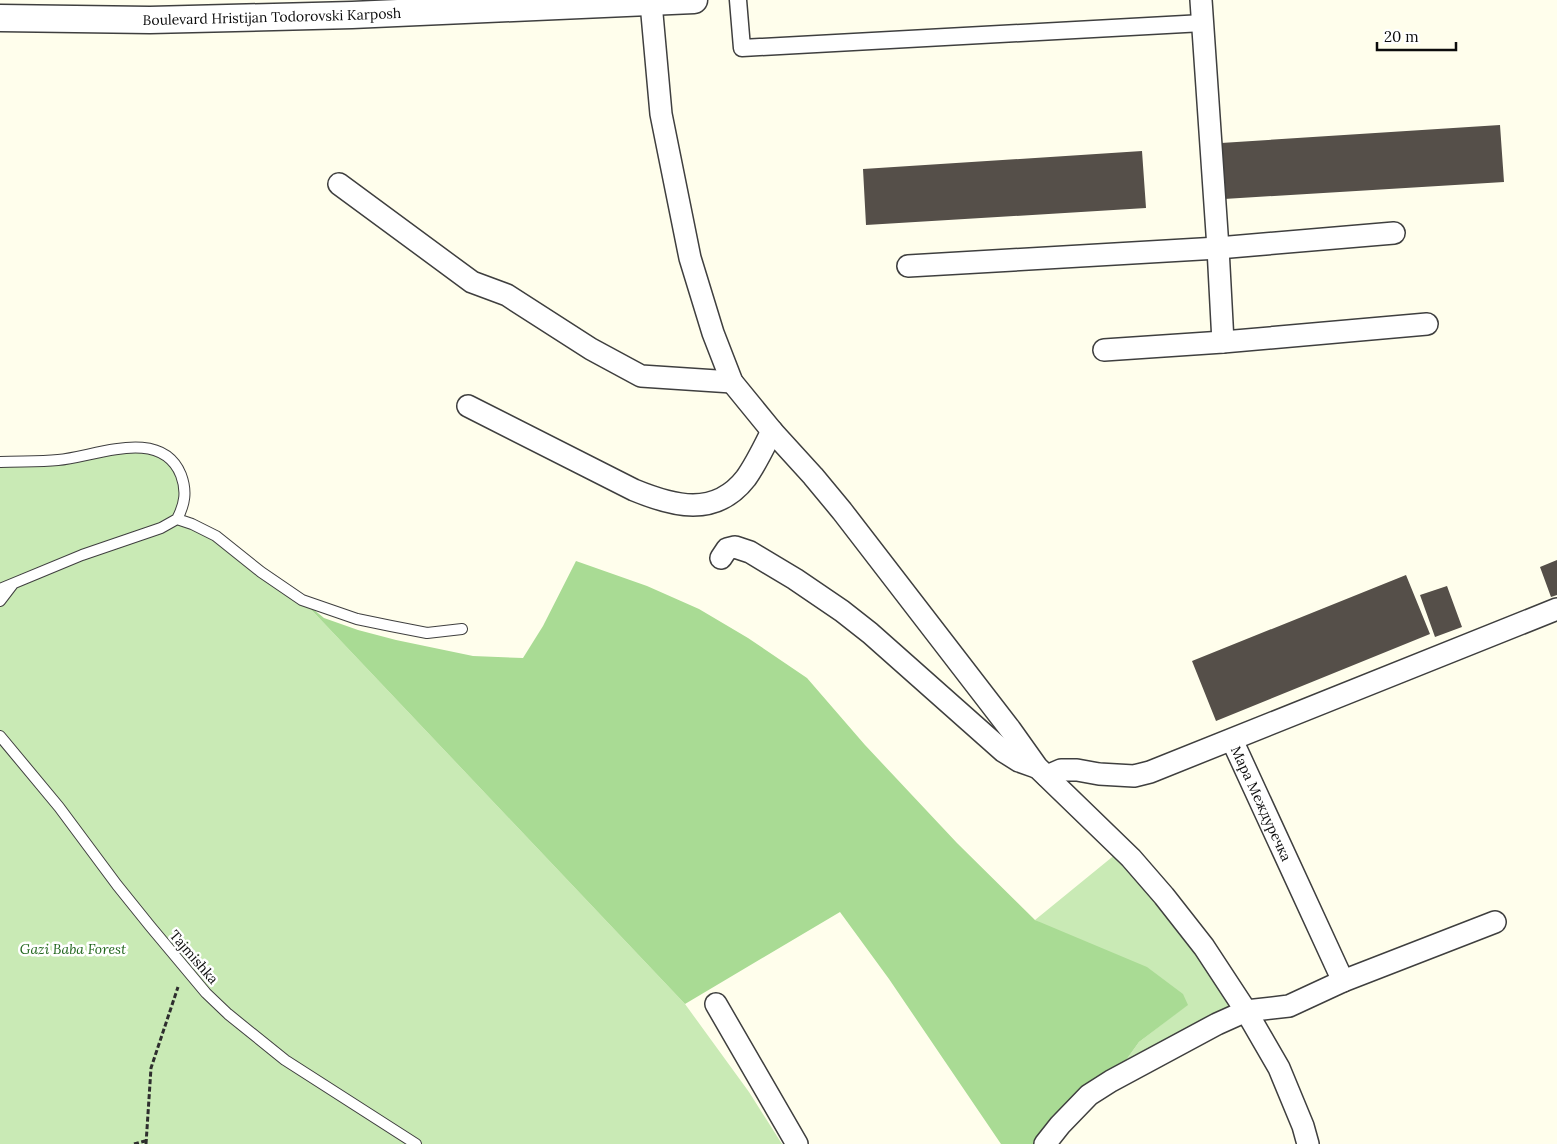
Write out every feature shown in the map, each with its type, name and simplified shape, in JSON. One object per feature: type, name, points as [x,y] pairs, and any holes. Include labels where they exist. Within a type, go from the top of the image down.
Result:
[{"type":"street","name":"Boulevard Hristijan Todorovski Karposh","points":[[0,18],[150,20],[352,15],[694,0]]},
{"type":"street","points":[[738,0],[742,48],[1203,23]]},
{"type":"street","points":[[1201,0],[1223,342]]},
{"type":"street","points":[[651,3],[661,114],[690,258],[713,333],[732,382],[772,432],[813,476],[842,511],[1042,771],[1122,849],[1164,896],[1204,947],[1246,1011],[1279,1068],[1308,1144]]},
{"type":"street","points":[[339,184],[472,282],[507,295],[591,349],[641,376],[732,382]]},
{"type":"street","points":[[908,266],[1218,248],[1394,233]]},
{"type":"street","points":[[1104,350],[1223,342],[1427,324]]},
{"type":"street","points":[[468,406],[634,490],[675,505],[694,506],[707,504],[720,500],[733,491],[745,479],[772,432]]},
{"type":"street","points":[[721,558],[723,553],[735,547],[750,552],[795,579],[870,633],[1003,751],[1042,771],[1077,770],[1109,775],[1134,776],[1150,772],[1232,740]]},
{"type":"street","name":"Мара Междуречка","points":[[1343,981],[1232,740],[1557,609]]},
{"type":"street","points":[[1045,1144],[1073,1110],[1096,1090],[1196,1034],[1246,1011],[1289,1006],[1343,981],[1495,922]]},
{"type":"street","points":[[716,1004],[798,1144]]},
{"type":"lane","points":[[0,462],[59,460],[139,447],[156,450],[174,464],[184,482],[185,494],[184,507],[177,519],[161,528],[82,555],[0,589]]},
{"type":"lane","points":[[177,519],[216,536],[260,572],[302,600],[357,619],[427,633],[462,629]]},
{"type":"lane","points":[[0,601],[14,584]]},
{"type":"lane","name":"Tajmishka","points":[[0,736],[59,807],[117,885],[184,967],[228,1014],[285,1060],[416,1144]]},
{"type":"path","points":[[134,1144],[145,1143],[152,1068],[184,967]]},
{"type":"green space","name":"Gazi Baba Forest","points":[[118,449],[166,456],[184,482],[177,519],[192,524],[302,600],[685,1004],[749,1092],[782,1144],[0,1144],[0,462]]},
{"type":"green space","points":[[576,561],[647,586],[699,609],[748,638],[807,678],[865,745],[957,843],[1035,920],[1147,967],[1183,994],[1188,1005],[1139,1042],[1111,1081],[1045,1144],[1001,1144],[889,979],[840,912],[685,1004],[302,600],[324,618],[358,630],[396,640],[473,656],[523,658],[543,626]]},
{"type":"green space","points":[[1122,849],[1246,1011],[1111,1081],[1139,1042],[1187,1005],[1035,920]]},
{"type":"building","points":[[1500,125],[1504,182],[1224,199],[1221,143]]},
{"type":"building","points":[[1142,151],[1146,208],[866,225],[863,169]]},
{"type":"building","points":[[1557,560],[1557,595],[1551,597],[1540,567]]},
{"type":"building","points":[[1406,575],[1430,634],[1216,721],[1192,661]]},
{"type":"building","points":[[1447,586],[1462,627],[1435,637],[1420,595]]}]
